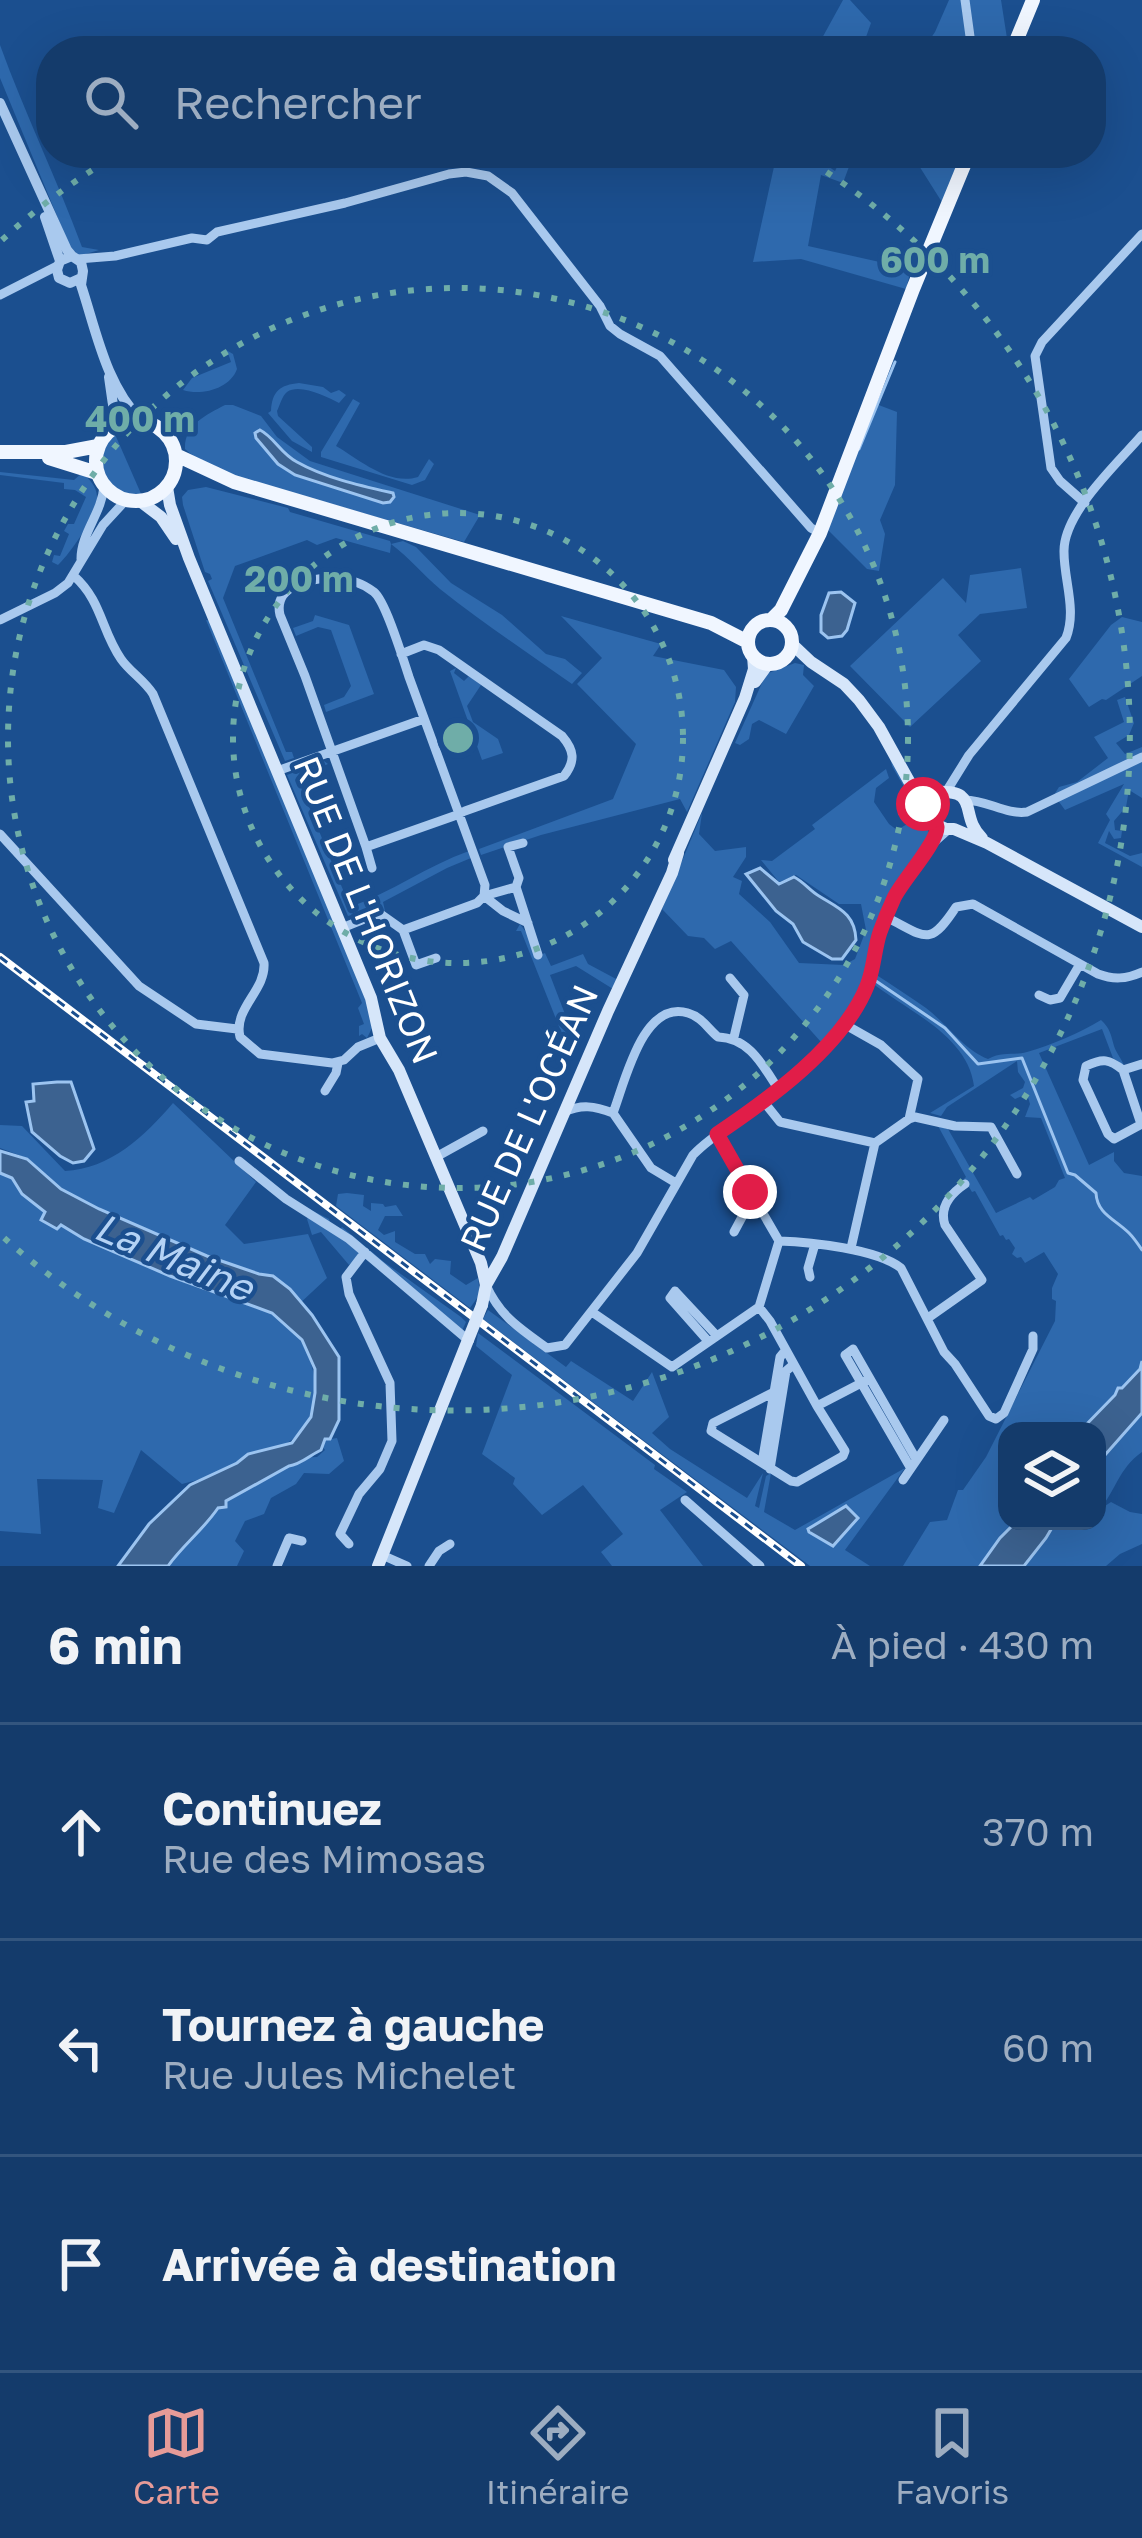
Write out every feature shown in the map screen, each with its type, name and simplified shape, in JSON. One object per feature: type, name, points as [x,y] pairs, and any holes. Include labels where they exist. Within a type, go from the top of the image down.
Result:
[{"type":"main road","points":[[1019,36],[1037,0]]},
{"type":"main road","points":[[1026,36],[1037,0]]},
{"type":"main road","points":[[751,642],[777,622],[967,168]]},
{"type":"main road","points":[[100,479],[95,461],[98,446],[111,428],[141,420],[162,430],[176,455],[170,505],[189,558]]},
{"type":"main road","points":[[26,454],[98,446]]},
{"type":"main road","points":[[0,452],[64,461],[100,479],[114,495],[161,518],[189,558]]},
{"type":"main road","points":[[176,455],[234,482]]},
{"type":"main road","points":[[133,501],[154,497],[170,483],[201,476],[234,482],[711,623],[751,642],[768,664],[782,660],[789,650],[791,637],[777,622]]},
{"type":"main road","name":"RUE DE L'HORIZON","points":[[189,558],[371,998],[380,1038],[399,1070],[481,1263],[486,1285]]},
{"type":"main road","name":"RUE DE L'OCÉAN","points":[[380,1560],[486,1285],[633,956],[644,917],[678,853],[745,698],[754,669],[751,642]]},
{"type":"main road","points":[[789,650],[830,673],[859,700],[880,727],[920,801],[943,824],[1142,927]]},
{"type":"main road","name":"RUE DE L'OCÉAN","points":[[745,698],[768,664]]},
{"type":"main road","points":[[912,784],[958,801],[973,830],[987,843]]},
{"type":"main road","points":[[943,824],[934,801],[958,801]]},
{"type":"main road","points":[[943,824],[958,801]]},
{"type":"street","points":[[964,0],[970,36]]},
{"type":"street","points":[[0,103],[108,368],[128,407],[141,420]]},
{"type":"street","points":[[0,295],[115,256],[192,238],[207,240],[217,232],[449,174],[488,176],[512,193],[600,306],[610,326],[660,356],[741,452],[817,531]]},
{"type":"street","points":[[1085,502],[1051,468],[1035,356],[1042,342],[1142,234]]},
{"type":"street","points":[[108,368],[114,412],[111,428]]},
{"type":"street","points":[[1142,435],[1085,502],[1068,530],[1064,555],[1071,617],[1066,638],[959,770],[958,801],[981,801],[1014,813],[1032,810],[1142,757]]},
{"type":"street","points":[[81,560],[81,547],[101,505],[100,479]]},
{"type":"street","points":[[0,620],[56,593],[74,576],[103,525],[133,501]]},
{"type":"street","points":[[74,576],[93,596],[121,659],[153,694],[264,963],[263,980],[237,1029],[243,1041],[260,1054],[338,1063]]},
{"type":"street","points":[[372,868],[278,608],[292,587],[328,576],[369,589],[380,598],[485,885],[484,896]]},
{"type":"street","points":[[366,848],[564,776],[573,759],[562,736],[439,650],[424,645],[401,654]]},
{"type":"street","points":[[277,772],[424,719]]},
{"type":"street","points":[[486,1285],[497,1309],[547,1348],[565,1345],[637,1252],[693,1155],[779,1090],[844,1024],[868,985],[886,917],[943,824]]},
{"type":"street","points":[[0,834],[139,986],[196,1024],[237,1029]]},
{"type":"street","points":[[523,843],[508,847],[538,955]]},
{"type":"street","points":[[403,930],[516,887]]},
{"type":"street","points":[[484,896],[528,923]]},
{"type":"street","points":[[886,917],[929,936],[944,928],[956,907],[973,904],[1113,979],[1142,972]]},
{"type":"street","points":[[342,928],[379,914],[403,930],[416,965],[436,958]]},
{"type":"street","points":[[1039,995],[1060,998],[1080,964]]},
{"type":"street","points":[[730,978],[744,995],[734,1037]]},
{"type":"street","points":[[613,1113],[650,1024],[675,1011],[691,1013],[712,1034],[734,1037],[749,1048],[779,1090]]},
{"type":"street","points":[[844,1024],[881,1045],[919,1079],[909,1120]]},
{"type":"street","points":[[325,1090],[338,1063],[380,1038]]},
{"type":"street","points":[[1100,1059],[1123,1070],[1141,1124],[1114,1138],[1108,1134],[1083,1084],[1087,1066],[1100,1059]]},
{"type":"street","points":[[1123,1070],[1142,1064]]},
{"type":"street","points":[[764,1102],[780,1122],[874,1143]]},
{"type":"street","points":[[564,1112],[578,1106],[613,1113],[651,1168],[676,1183]]},
{"type":"street","points":[[851,1248],[874,1143],[909,1120],[991,1127],[1016,1174]]},
{"type":"street","points":[[436,1157],[483,1131]]},
{"type":"street","points":[[592,1312],[673,1367],[759,1307],[779,1240],[717,1134]]},
{"type":"street","points":[[239,1161],[286,1199],[349,1239],[468,1340]]},
{"type":"street","points":[[928,1318],[982,1280],[943,1218],[948,1198],[965,1184]]},
{"type":"street","points":[[734,1232],[756,1200]]},
{"type":"street","points":[[779,1240],[851,1248],[901,1268],[944,1352],[989,1416],[996,1419],[1004,1413],[1033,1349],[1033,1336]]},
{"type":"street","points":[[810,1277],[815,1244]]},
{"type":"street","points":[[349,1544],[340,1534],[392,1441],[386,1371],[349,1294],[346,1277],[365,1252]]},
{"type":"street","points":[[675,1291],[712,1339],[670,1298],[675,1291]]},
{"type":"street","points":[[759,1307],[845,1451],[843,1456],[797,1482],[711,1431],[713,1423],[774,1391]]},
{"type":"street","points":[[766,1466],[774,1391],[785,1351]]},
{"type":"street","points":[[766,1466],[786,1371],[793,1365]]},
{"type":"street","points":[[818,1406],[865,1381],[913,1463]]},
{"type":"street","points":[[903,1480],[944,1420]]},
{"type":"street","points":[[685,1500],[760,1566]]},
{"type":"street","points":[[277,1566],[289,1538],[302,1541]]},
{"type":"street","points":[[429,1566],[450,1544]]},
{"type":"street","points":[[380,1560],[407,1566]]},
{"type":"shaded area","points":[[843,0],[850,0],[871,23],[866,36],[823,36]]},
{"type":"shaded area","points":[[949,0],[1001,0],[1007,36],[932,36]]},
{"type":"shaded area","points":[[0,45],[36,134],[36,165],[0,78]]},
{"type":"shaded area","points":[[37,168],[50,168],[82,247],[99,250],[79,256],[69,245]]},
{"type":"shaded area","points":[[774,168],[848,168],[843,183],[821,175],[808,246],[911,269],[906,289],[801,259],[753,262]]},
{"type":"shaded area","points":[[920,168],[961,168],[945,207]]},
{"type":"shaded area","points":[[226,350],[233,354],[237,369],[228,382],[206,391],[183,390],[192,378],[231,362],[228,353],[223,354]]},
{"type":"shaded area","points":[[299,383],[346,395],[339,403],[306,390],[292,390],[284,396],[278,416],[312,452],[292,441],[268,413],[278,390]]},
{"type":"shaded area","points":[[353,399],[360,403],[336,446],[396,478],[418,477],[429,459],[434,464],[425,480],[412,485],[321,457]]},
{"type":"shaded area","points":[[876,404],[897,412],[895,485],[880,520],[885,534],[879,571],[867,569],[825,527]]},
{"type":"shaded area","points":[[225,405],[261,416],[277,437],[310,461],[480,515],[464,542],[193,461],[185,449],[188,433]]},
{"type":"shaded area","points":[[114,432],[142,496],[117,490],[103,475],[102,454]]},
{"type":"shaded area","points":[[0,472],[74,480],[82,473],[92,483],[97,497],[93,514],[58,565],[52,562],[54,555],[60,556],[69,534],[64,531],[74,524],[86,497],[64,489],[64,483]]},
{"type":"shaded area","points":[[206,487],[288,508],[391,544],[390,553],[336,538],[317,545],[307,540],[235,566],[223,598],[286,752],[292,752],[294,758],[285,761],[208,581],[212,579],[205,572],[183,505],[188,490]]},
{"type":"shaded area","points":[[403,541],[416,547],[451,583],[502,615],[546,654],[565,659],[582,673],[572,684],[456,602],[391,544]]},
{"type":"shaded area","points":[[1021,568],[1027,608],[980,614],[958,635],[981,661],[910,727],[850,666],[943,578],[966,603],[970,575]]},
{"type":"shaded area","points":[[315,615],[349,625],[374,694],[326,712],[324,705],[344,697],[351,686],[331,630],[318,627],[296,636],[293,628],[313,621]]},
{"type":"shaded area","points":[[561,616],[661,644],[653,656],[724,670],[736,687],[735,702],[687,812],[680,799],[481,855],[479,849],[613,799],[636,744],[577,684],[602,658]]},
{"type":"shaded area","points":[[1122,617],[1142,622],[1142,676],[1089,707],[1069,679]]},
{"type":"shaded area","points":[[206,620],[211,621],[370,1007],[373,1026],[367,1038],[359,1036],[359,1026],[364,1024],[358,1008],[362,1003]]},
{"type":"shaded area","points":[[795,663],[804,665],[803,675],[814,686],[786,734],[759,720],[752,724],[749,739],[735,743],[766,674]]},
{"type":"shaded area","points":[[456,668],[454,673],[464,681],[469,676],[481,685],[467,706],[473,722],[498,739],[503,753],[482,760],[450,671]]},
{"type":"shaded area","points":[[1125,697],[1134,723],[1129,735],[1116,743],[1125,754],[1142,747],[1142,798],[1129,790],[1126,807],[1114,821],[1121,838],[1114,839],[1109,831],[1105,843],[1130,856],[1142,853],[1142,867],[1098,843],[1110,820],[1106,814],[1124,784],[1065,810],[1054,795],[1059,787],[1077,782],[1108,758],[1094,737],[1124,722],[1117,700]]},
{"type":"shaded area","points":[[890,756],[926,823],[930,837],[907,866],[883,916],[864,984],[821,1042],[731,941],[715,949],[704,938],[688,936],[662,909],[702,813],[699,834],[715,851],[746,847],[746,857],[733,877],[742,881],[739,894],[770,922],[799,963],[844,965],[855,959],[866,930],[861,904],[839,904],[796,875],[779,882],[761,860],[772,861],[886,769],[889,778],[876,788],[874,802],[897,830],[909,823],[916,808]]},
{"type":"shaded area","points":[[324,761],[328,764],[297,777],[350,907],[454,857],[469,851],[471,858],[383,902],[385,911],[376,908],[348,916],[287,775]]},
{"type":"shaded area","points":[[520,924],[536,957],[545,953],[551,966],[583,954],[588,964],[618,980],[613,989],[576,966],[550,975],[573,1035],[564,1039],[521,931],[516,931]]},
{"type":"shaded area","points":[[875,974],[988,1059],[1046,1046],[1101,1020],[1123,1063],[1113,1058],[1102,1029],[1039,1053],[1089,1165],[1114,1152],[1114,1161],[1124,1173],[1142,1176],[1142,1452],[1106,1501],[1106,1422],[1004,1422],[1055,1321],[1052,1288],[1058,1274],[1044,1252],[1025,1263],[1012,1254],[1015,1248],[1000,1236],[972,1192],[938,1126],[948,1129],[996,1213],[1030,1197],[1033,1200],[1065,1178],[1041,1118],[1025,1117],[1030,1104],[1027,1094],[1015,1099],[1010,1095],[1025,1082],[1017,1061],[947,1107],[941,1116],[930,1113],[974,1086],[961,1053],[934,1026],[872,983]]},
{"type":"shaded area","points":[[173,1103],[256,1182],[225,1225],[244,1244],[308,1234],[327,1278],[297,1306],[86,1239],[282,1320],[305,1348],[312,1365],[314,1401],[309,1418],[280,1447],[249,1454],[222,1471],[182,1484],[141,1450],[114,1513],[98,1508],[103,1480],[37,1479],[41,1534],[0,1531],[0,1174],[12,1177],[21,1192],[53,1182],[29,1159],[0,1148],[0,1125],[22,1126],[65,1171],[81,1169],[125,1149]]},
{"type":"shaded area","points":[[338,1194],[364,1195],[363,1206],[371,1211],[371,1203],[396,1205],[403,1216],[385,1216],[378,1230],[384,1235],[395,1231],[395,1242],[415,1254],[425,1254],[430,1264],[435,1259],[451,1261],[450,1274],[466,1285],[478,1278],[480,1294],[470,1308],[336,1206]]},
{"type":"shaded area","points":[[313,1211],[329,1219],[332,1231],[337,1233],[342,1227],[461,1317],[466,1322],[462,1331],[362,1253],[349,1265],[321,1232],[312,1235],[307,1219]]},
{"type":"shaded area","points":[[488,1310],[566,1367],[571,1361],[633,1401],[652,1372],[669,1417],[652,1433],[747,1498],[763,1473],[755,1506],[759,1508],[766,1476],[771,1473],[764,1512],[795,1530],[905,1468],[845,1550],[870,1566],[810,1566],[483,1319]]},
{"type":"shaded area","points":[[478,1333],[687,1492],[660,1510],[703,1566],[612,1566],[601,1552],[623,1534],[583,1485],[542,1515],[513,1484],[515,1478],[482,1454],[512,1375],[476,1346]]},
{"type":"shaded area","points":[[998,1433],[998,1530],[1106,1530],[1106,1505],[1111,1502],[1142,1514],[1142,1544],[1106,1566],[903,1566],[930,1522],[947,1520],[958,1490],[963,1490]]},
{"type":"shaded area","points":[[337,1438],[344,1461],[329,1474],[304,1473],[296,1484],[271,1498],[264,1514],[245,1521],[235,1541],[244,1551],[237,1566],[158,1566],[216,1501],[299,1458],[317,1457],[325,1450],[318,1441]]},
{"type":"water","points":[[260,430],[308,468],[394,497],[383,503],[295,475],[278,464],[256,438]]},
{"type":"water","points":[[841,592],[855,603],[847,630],[828,638],[821,632],[821,615],[829,593]]},
{"type":"water","points":[[760,868],[779,884],[794,877],[849,917],[856,940],[842,959],[832,959],[803,942],[793,924],[746,874]]},
{"type":"water","points":[[71,1082],[94,1149],[84,1161],[73,1163],[32,1132],[26,1102],[34,1101],[33,1084]]},
{"type":"water","name":"La Maine","points":[[0,1151],[27,1159],[61,1189],[99,1209],[207,1256],[273,1276],[312,1315],[339,1357],[339,1420],[321,1450],[226,1501],[226,1507],[218,1508],[168,1566],[118,1566],[149,1524],[190,1485],[248,1454],[292,1443],[311,1417],[315,1369],[302,1340],[272,1313],[170,1276],[41,1220],[45,1212],[22,1194],[12,1178],[0,1173]]},
{"type":"water","points":[[1142,1361],[1142,1413],[1106,1454],[1106,1422],[1089,1422],[1140,1369]]},
{"type":"water","points":[[846,1506],[858,1518],[833,1546],[809,1532],[808,1529]]},
{"type":"water","points":[[1008,1530],[1051,1530],[1024,1566],[980,1566]]},
{"type":"waterway","points":[[859,449],[895,362]]},
{"type":"waterway","points":[[873,979],[945,1028],[978,1064],[1022,1058],[1068,1173],[1096,1193],[1103,1211],[1142,1250]]},
{"type":"railway","points":[[0,957],[801,1566]]},
{"type":"route","points":[[750,1192],[717,1134],[792,1079],[860,1001],[896,895],[933,842],[937,825],[923,804]]}]
